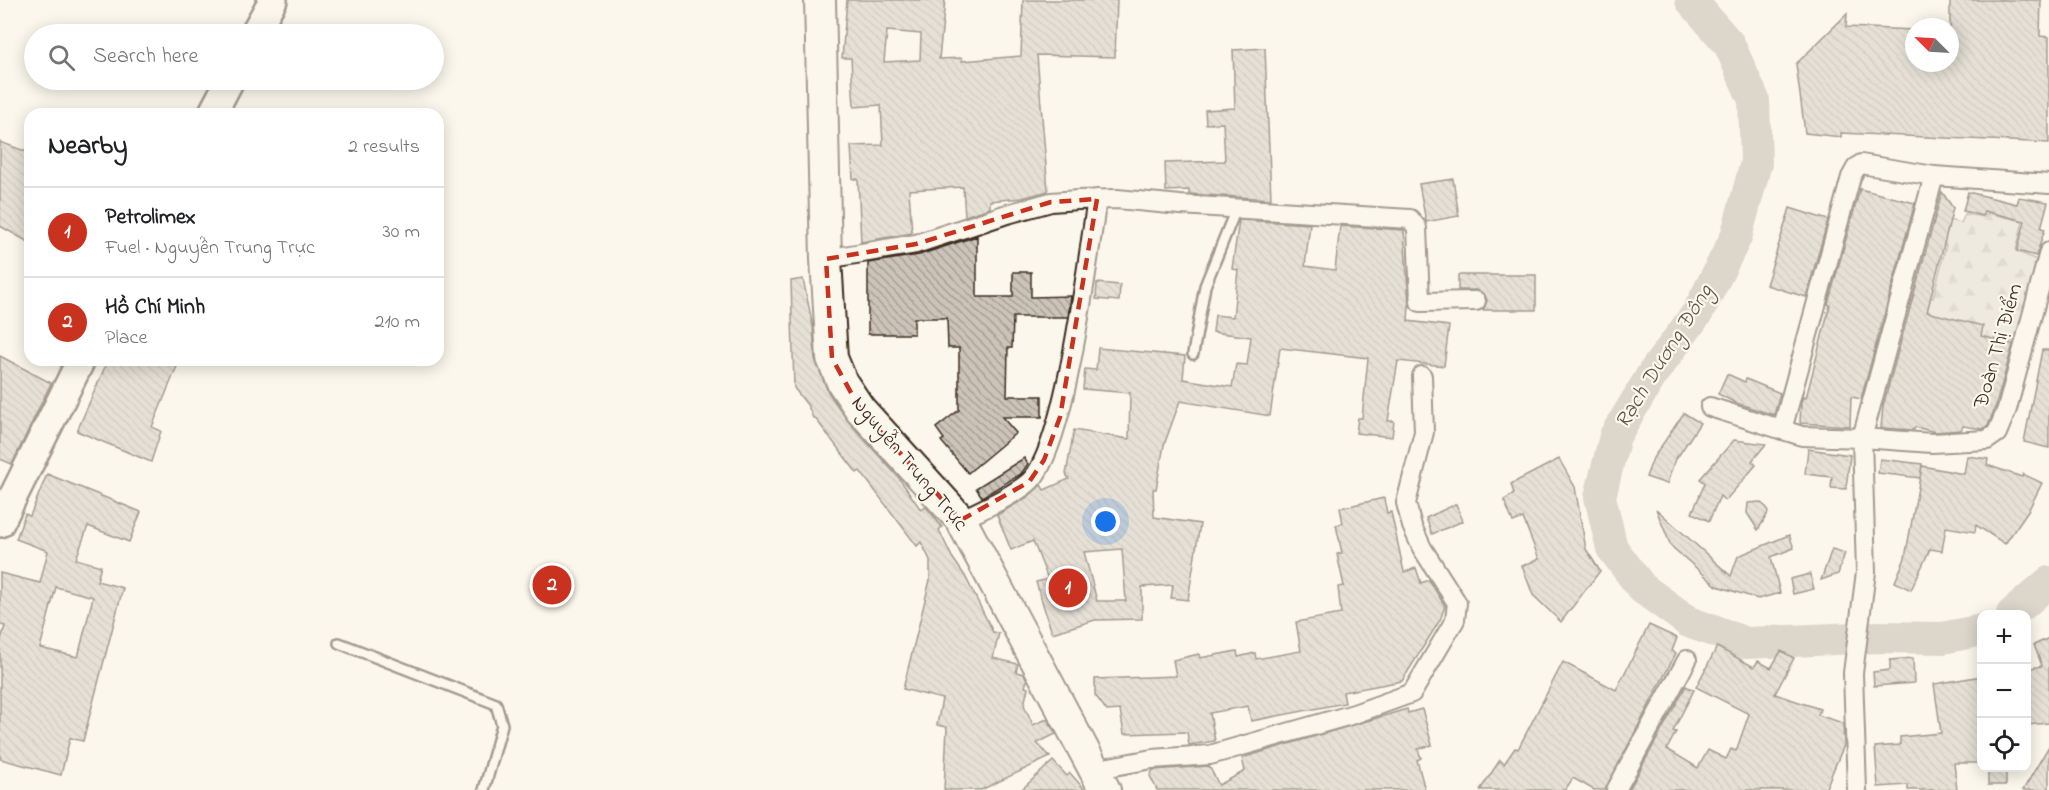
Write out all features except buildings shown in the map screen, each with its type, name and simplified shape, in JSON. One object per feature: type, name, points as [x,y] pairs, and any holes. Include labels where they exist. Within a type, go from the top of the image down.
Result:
[{"type":"main road","name":"Nguyễn Trung Trực","points":[[820,0],[826,259],[832,358],[842,382],[860,409],[961,520],[1099,780]]},
{"type":"street","points":[[260,24],[273,0]]},
{"type":"street","points":[[215,108],[225,90]]},
{"type":"street","points":[[1782,430],[1853,171],[1862,164],[1934,176],[2049,184]]},
{"type":"street","points":[[1857,790],[1852,673],[1866,572],[1863,438],[1934,176]]},
{"type":"street","points":[[826,259],[869,249],[916,244],[1051,202],[1097,199],[1410,219],[1417,228],[1420,302],[1476,301]]},
{"type":"street","points":[[961,520],[1029,482],[1044,460],[1060,417],[1097,199]]},
{"type":"street","name":"Đoàn Thị Điểm","points":[[1710,407],[1802,436],[1932,442],[1987,440],[1997,432],[2007,409],[2049,252]]},
{"type":"street","points":[[0,523],[78,366]]},
{"type":"street","points":[[1099,780],[1152,759],[1210,755],[1354,714],[1412,693],[1455,620],[1457,603],[1422,548],[1412,526],[1406,503],[1424,432],[1422,376]]},
{"type":"street","points":[[1616,790],[1687,660]]},
{"type":"lane","points":[[1192,354],[1205,286],[1236,209]]},
{"type":"lane","points":[[339,643],[496,704],[502,725],[484,790]]},
{"type":"highlighted area","points":[[1097,199],[1060,417],[1044,460],[1029,482],[961,520],[860,409],[832,358],[826,259],[916,244],[1051,202]]},
{"type":"green space","points":[[1987,213],[2023,221],[2016,251],[2039,261],[2016,342],[2001,340],[1981,410],[1930,312],[1907,304],[1911,295],[1933,298],[1946,245],[1942,240],[1948,220],[1961,223],[1965,214],[1984,217]]},
{"type":"waterway","name":"Rạch Dương Đông","points":[[1691,0],[1729,44],[1754,100],[1756,163],[1736,237],[1698,312],[1653,373],[1615,436],[1600,497],[1612,548],[1642,588],[1689,622],[1746,643],[1879,637],[1943,638],[1977,631]]},
{"type":"waterway","name":"Rạch Dương Đông","points":[[2017,610],[2049,582]]},
{"type":"place","name":"Hồ Chí Minh","points":[[552,585]]},
{"type":"place","name":"Petrolimex","points":[[1068,588]]}]
